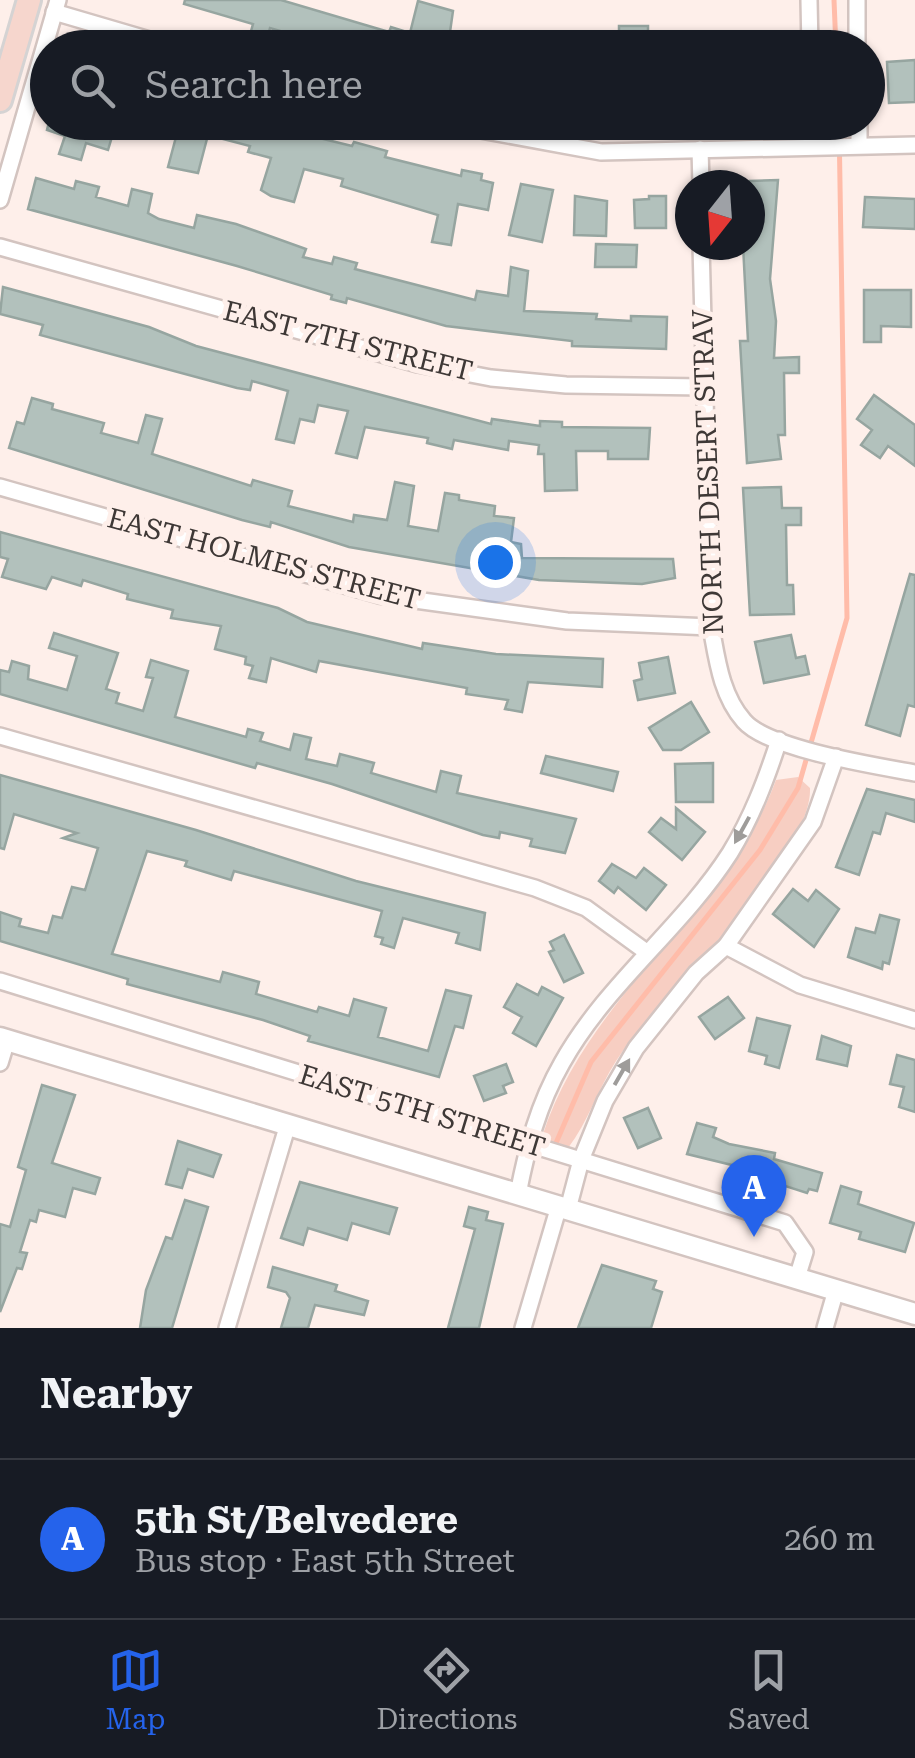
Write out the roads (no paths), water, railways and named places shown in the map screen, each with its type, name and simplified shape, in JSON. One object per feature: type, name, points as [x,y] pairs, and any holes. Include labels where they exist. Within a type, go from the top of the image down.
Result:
[{"type":"main road","points":[[0,100],[29,0]]},
{"type":"street","points":[[809,0],[810,30]]},
{"type":"street","points":[[857,0],[857,30]]},
{"type":"street","points":[[56,6],[126,30]]},
{"type":"street","points":[[0,200],[30,96]]},
{"type":"street","points":[[519,140],[601,152],[813,144],[915,145]]},
{"type":"street","points":[[813,140],[813,144]]},
{"type":"street","points":[[700,149],[701,170]]},
{"type":"street","name":"EAST 7TH STREET","points":[[0,247],[418,364],[566,385],[703,387]]},
{"type":"street","name":"NORTH DESERT STRAV","points":[[701,260],[711,626],[722,684],[745,724],[779,740]]},
{"type":"street","name":"EAST HOLMES STREET","points":[[0,487],[379,595],[567,621],[711,626]]},
{"type":"street","points":[[0,736],[535,888],[586,908],[645,951]]},
{"type":"street","points":[[518,1194],[540,1106],[562,1061],[645,951],[728,855],[761,796],[779,740],[836,757],[915,773]]},
{"type":"street","points":[[523,1328],[580,1160],[605,1101],[636,1048],[696,973],[726,946],[812,822],[836,757]]},
{"type":"street","points":[[726,946],[800,985],[915,1020]]},
{"type":"street","name":"EAST 5TH STREET","points":[[0,981],[785,1223],[804,1252],[797,1278]]},
{"type":"street","points":[[0,1063],[3,1039]]},
{"type":"street","name":"EAST 5TH STREET","points":[[3,1039],[915,1314]]},
{"type":"street","points":[[227,1328],[288,1124]]},
{"type":"street","points":[[825,1328],[836,1290]]},
{"type":"waterway","points":[[834,0],[835,30]]},
{"type":"waterway","points":[[556,1143],[591,1062],[760,850],[798,788],[847,618],[839,140]]},
{"type":"place","name":"5th St/Belvedere","points":[[754,1237]]}]
